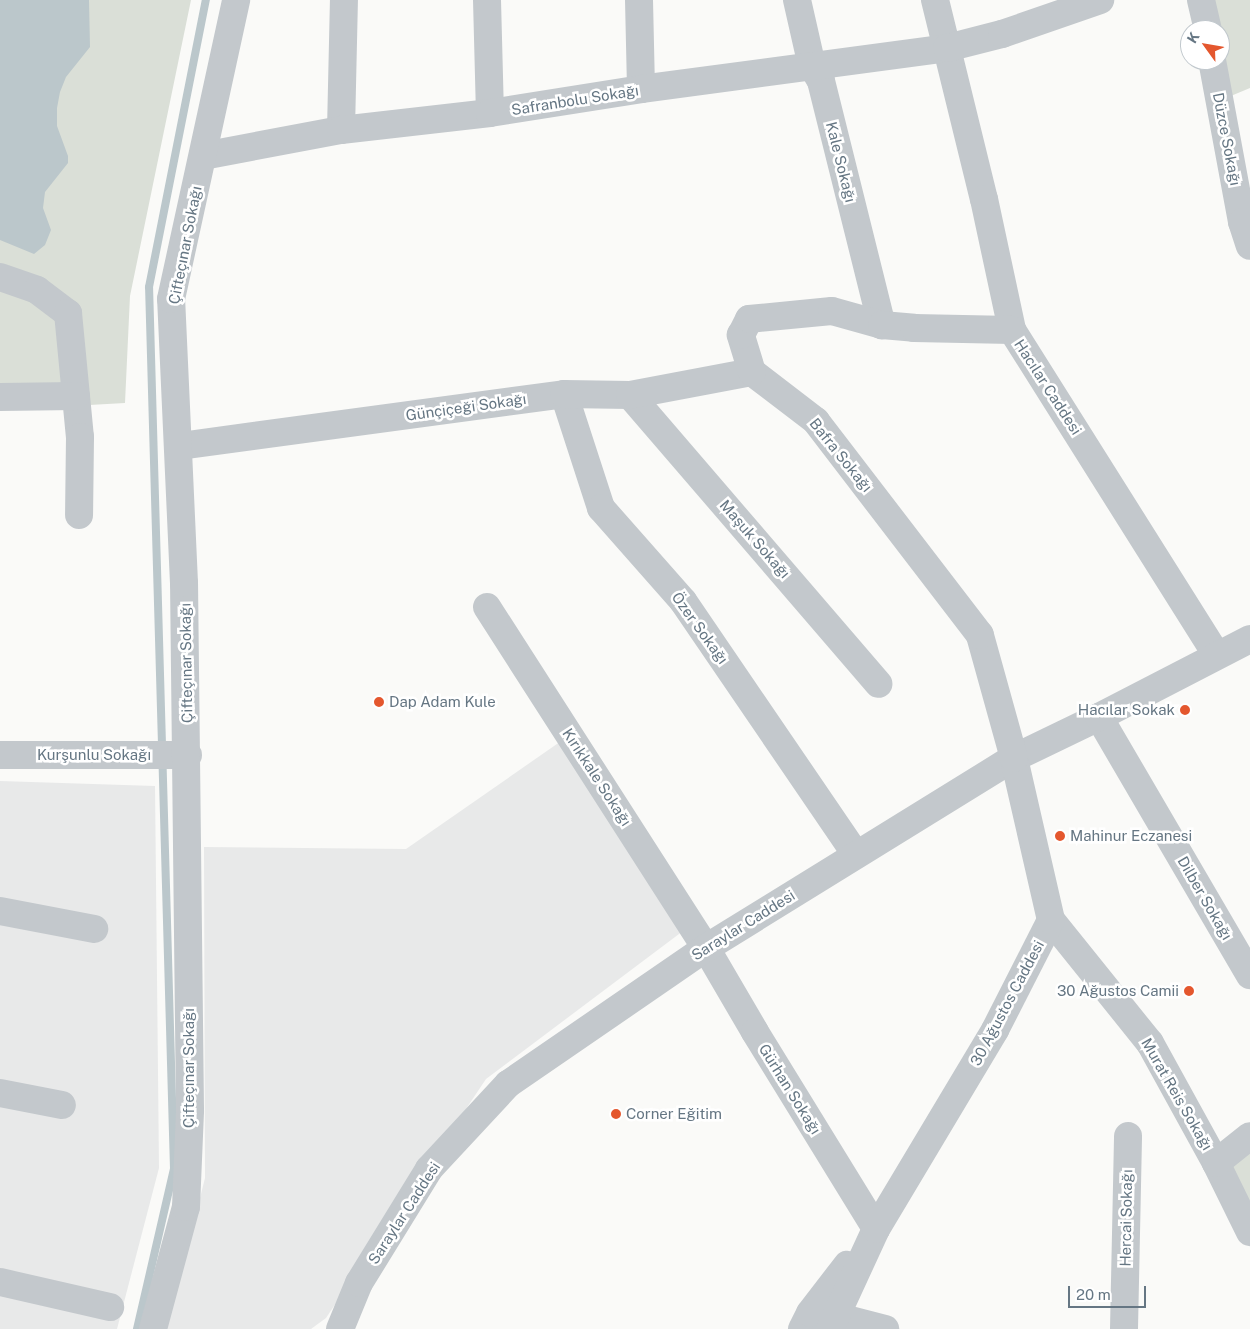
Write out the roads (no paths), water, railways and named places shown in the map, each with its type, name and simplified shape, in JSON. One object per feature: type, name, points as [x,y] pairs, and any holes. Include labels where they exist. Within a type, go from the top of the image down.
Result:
[{"type":"street","name":"Çifteçınar Sokağı","points":[[153,1329],[186,1207],[190,1110],[188,755],[180,446],[171,298],[236,0]]},
{"type":"street","points":[[341,130],[344,0]]},
{"type":"street","points":[[487,0],[490,113]]},
{"type":"street","points":[[638,0],[641,89]]},
{"type":"street","name":"Kale Sokağı","points":[[797,0],[812,66],[821,81],[882,325]]},
{"type":"street","name":"Hacılar Caddesi","points":[[934,0],[984,199],[1012,330],[1217,655]]},
{"type":"street","name":"Safranbolu Sokağı","points":[[203,156],[341,130],[490,113],[641,89],[947,48],[1002,34],[1100,0]]},
{"type":"street","points":[[1200,0],[1205,20]]},
{"type":"street","name":"Düzce Sokağı","points":[[1214,70],[1242,222],[1250,246]]},
{"type":"street","points":[[0,277],[38,290],[68,313],[80,437],[79,515]]},
{"type":"street","points":[[752,372],[741,335],[749,319],[832,311],[882,325],[914,328],[1012,330]]},
{"type":"street","name":"Günçiçeği Sokağı","points":[[180,446],[564,394],[630,395],[752,372]]},
{"type":"street","name":"Bafra Sokağı","points":[[752,372],[816,421],[980,635],[1014,758]]},
{"type":"street","name":"Özer Sokağı","points":[[564,394],[601,508],[684,601],[856,855]]},
{"type":"street","name":"Maşuk Sokağı","points":[[630,395],[879,684]]},
{"type":"street","points":[[0,397],[76,396]]},
{"type":"street","name":"Kırıkkale Sokağı","points":[[488,607],[706,948]]},
{"type":"street","name":"Saraylar Caddesi","points":[[340,1329],[359,1283],[429,1170],[508,1084],[706,948],[1014,758],[1250,639]]},
{"type":"street","name":"Dilber Sokağı","points":[[1098,717],[1250,975]]},
{"type":"street","name":"Kurşunlu Sokağı","points":[[0,755],[188,755]]},
{"type":"street","points":[[1014,758],[1051,920]]},
{"type":"street","points":[[0,911],[94,930]]},
{"type":"street","name":"Murat Reis Sokağı","points":[[1051,920],[1150,1043],[1216,1162],[1250,1232]]},
{"type":"street","name":"30 Ağustos Caddesi","points":[[832,1322],[876,1229],[995,1030],[1051,920]]},
{"type":"street","name":"Gürhan Sokağı","points":[[706,948],[755,1032],[876,1229]]},
{"type":"street","points":[[0,1093],[62,1105]]},
{"type":"street","name":"Hercai Sokağı","points":[[1124,1329],[1128,1136]]},
{"type":"street","points":[[1216,1162],[1250,1136]]},
{"type":"street","name":"30 Ağustos Caddesi","points":[[802,1329],[810,1313],[876,1229]]},
{"type":"street","points":[[0,1282],[110,1307]]},
{"type":"street","points":[[832,1322],[886,1329]]},
{"type":"waterway","points":[[137,1329],[174,1169],[149,287],[206,0]]},
{"type":"place","name":"Dap Adam Kule","points":[[379,702]]},
{"type":"place","name":"Hacılar Sokak","points":[[1185,710]]},
{"type":"place","name":"Mahinur Eczanesi","points":[[1060,836]]},
{"type":"place","name":"30 Ağustos Camii","points":[[1189,991]]},
{"type":"place","name":"Corner Eğitim","points":[[616,1114]]}]
